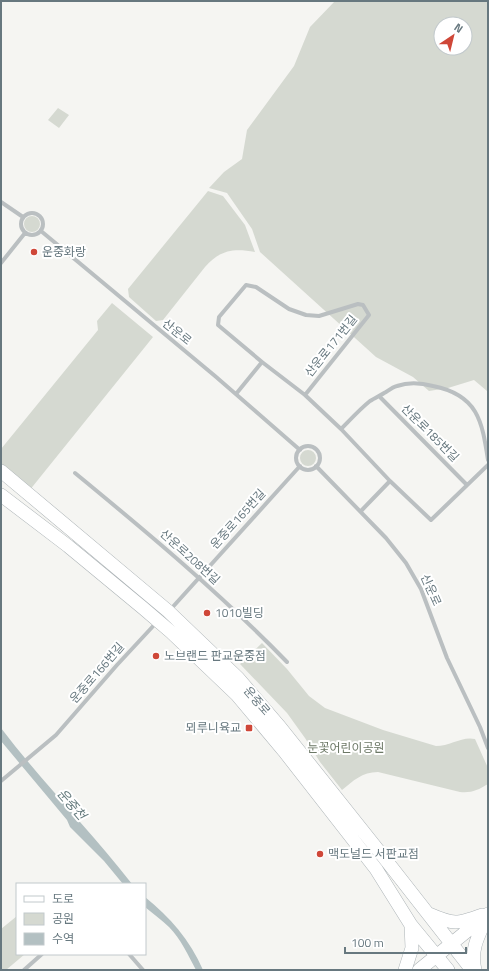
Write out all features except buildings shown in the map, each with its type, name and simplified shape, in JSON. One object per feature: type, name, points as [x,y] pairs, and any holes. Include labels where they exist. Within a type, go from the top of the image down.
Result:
[{"type":"main road","name":"운중로","points":[[1,471],[168,611],[238,678],[273,718],[473,970]]},
{"type":"main road","name":"운중로","points":[[1,495],[68,546],[159,621],[221,679],[262,725],[376,869],[411,925],[448,970]]},
{"type":"main road","points":[[427,913],[446,922],[460,923],[488,914]]},
{"type":"main road","points":[[419,970],[452,945],[488,914]]},
{"type":"main road","points":[[473,970],[473,950],[477,937],[488,914]]},
{"type":"main road","points":[[405,970],[412,948],[411,925]]},
{"type":"street","points":[[1,202],[23,217]]},
{"type":"street","points":[[29,213],[36,213],[43,221],[41,231],[35,235],[25,233],[21,227],[21,220],[29,213]]},
{"type":"street","name":"산운로","points":[[41,231],[236,394],[300,450]]},
{"type":"street","points":[[1,263],[25,233]]},
{"type":"street","name":"산운로171번길","points":[[305,395],[369,315],[363,305],[358,304],[319,316],[306,315],[289,309],[256,286],[246,285],[219,317],[218,325],[262,362],[305,395],[341,428]]},
{"type":"street","points":[[236,394],[262,362]]},
{"type":"street","name":"산운로185번길","points":[[341,428],[370,401],[397,386],[414,383],[448,389],[461,396],[473,408],[479,418],[488,460]]},
{"type":"street","name":"산운로185번길","points":[[379,396],[467,485]]},
{"type":"street","points":[[341,428],[390,481],[431,520],[488,464]]},
{"type":"street","points":[[310,446],[316,450],[320,456],[320,460],[316,466],[310,470],[300,466],[296,460],[297,453],[302,448],[310,446]]},
{"type":"street","name":"운중로165번길","points":[[159,621],[300,466]]},
{"type":"street","name":"산운로","points":[[316,466],[361,511],[406,563],[421,589],[447,658],[480,727],[488,748]]},
{"type":"street","name":"산운로208번길","points":[[75,473],[198,578],[255,629],[287,662]]},
{"type":"street","points":[[361,511],[390,481]]},
{"type":"street","name":"운중로166번길","points":[[1,781],[52,739],[138,641],[159,621]]},
{"type":"street","points":[[24,970],[41,955]]},
{"type":"street","points":[[130,955],[143,970]]},
{"type":"green space","points":[[335,1],[488,1],[488,393],[474,380],[448,388],[429,391],[413,377],[376,357],[260,252],[252,229],[227,193],[209,188],[224,172],[242,159],[247,130],[294,66],[310,27]]},
{"type":"green space","points":[[58,108],[69,115],[59,128],[48,120]]},
{"type":"green space","points":[[208,191],[223,196],[245,225],[255,252],[240,250],[227,252],[216,257],[205,267],[163,320],[156,321],[129,297],[128,289]]},
{"type":"green space","points":[[32,216],[39,221],[40,224],[35,231],[32,232],[25,227],[24,224],[29,217]]},
{"type":"green space","points":[[112,303],[153,337],[29,491],[1,464],[1,449],[98,330],[97,321]]},
{"type":"green space","points":[[308,450],[315,455],[316,458],[311,465],[308,466],[301,461],[300,458],[305,451]]},
{"type":"green space","name":"눈꽃어린이공원","points":[[262,643],[287,669],[309,696],[325,708],[383,730],[436,746],[470,738],[475,739],[488,768],[488,784],[475,791],[460,792],[378,772],[372,772],[362,775],[342,790],[320,762],[287,713],[240,664]]},
{"type":"green space","points":[[16,917],[16,955],[24,955],[6,970],[1,970],[1,929]]},
{"type":"water","points":[[1,728],[33,768],[100,844],[131,883],[122,883],[104,861],[70,827],[67,820],[1,741]]},
{"type":"water","points":[[146,898],[171,921],[186,939],[203,970],[196,970],[184,947],[169,927],[146,908]]},
{"type":"place","name":"운중화랑","points":[[34,252]]},
{"type":"place","name":"1010빌딩","points":[[207,613]]},
{"type":"place","name":"노브랜드 판교운중점","points":[[156,656]]},
{"type":"place","name":"뫼루니육교","points":[[249,728]]},
{"type":"place","name":"맥도널드 서판교점","points":[[320,854]]},
{"type":"water label","name":"운중천","points":[[72,804]]}]
